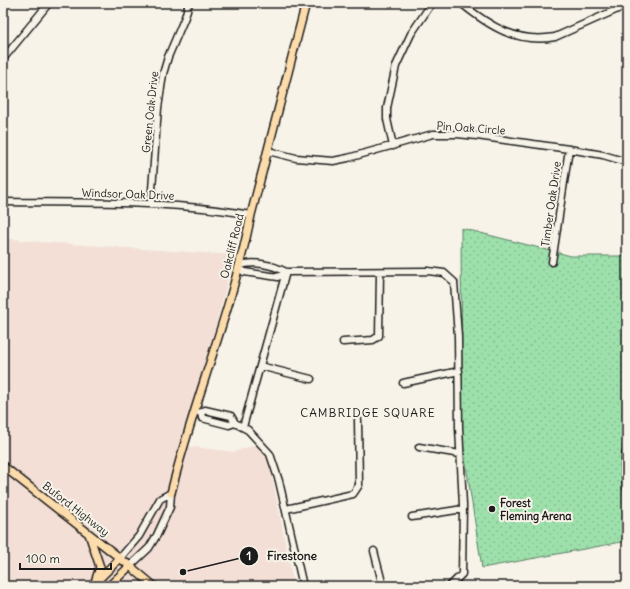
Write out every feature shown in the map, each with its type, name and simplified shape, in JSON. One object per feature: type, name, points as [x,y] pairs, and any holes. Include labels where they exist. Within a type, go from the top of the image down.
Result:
[{"type":"main road","name":"Oakcliff Road","points":[[171,493],[177,470],[198,412],[239,266],[306,3]]},
{"type":"main road","name":"Buford Highway","points":[[3,466],[154,586]]},
{"type":"main road","points":[[89,534],[100,567],[93,585]]},
{"type":"main road","points":[[93,585],[120,558]]},
{"type":"main road","name":"Oakcliff Road","points":[[109,586],[130,566]]},
{"type":"street","points":[[3,59],[49,3]]},
{"type":"street","name":"Green Oak Drive","points":[[151,203],[158,108],[163,74],[189,3]]},
{"type":"street","points":[[394,146],[387,119],[387,108],[396,66],[411,34],[432,3]]},
{"type":"street","points":[[461,3],[503,32],[517,36],[545,38],[555,37],[627,5]]},
{"type":"street","name":"Pin Oak Circle","points":[[268,151],[296,158],[333,161],[394,146],[433,134],[477,136],[569,149],[603,155],[627,162]]},
{"type":"street","name":"Timber Oak Drive","points":[[552,262],[569,149]]},
{"type":"street","name":"Windsor Oak Drive","points":[[3,202],[151,203],[216,209],[251,216]]},
{"type":"street","points":[[286,272],[276,267],[246,263],[239,266],[244,272],[278,276],[286,272],[428,271],[444,273],[454,282],[458,336],[460,454],[463,509],[462,574],[449,586]]},
{"type":"street","points":[[242,426],[286,272]]},
{"type":"street","points":[[343,342],[373,340],[379,336],[380,272]]},
{"type":"street","points":[[260,366],[310,379]]},
{"type":"street","points":[[403,383],[459,371]]},
{"type":"street","points":[[236,423],[229,425],[202,418],[198,412],[205,410],[232,416],[236,423],[248,430],[270,454],[279,481],[303,586]]},
{"type":"street","points":[[286,509],[352,494],[359,485],[358,420]]},
{"type":"street","points":[[419,447],[460,454]]},
{"type":"street","points":[[627,447],[624,460],[624,470],[627,489]]},
{"type":"street","points":[[120,558],[139,536],[160,499],[171,493]]},
{"type":"street","name":"Oakcliff Road","points":[[130,566],[149,548],[157,535],[170,507],[171,493]]},
{"type":"street","points":[[412,517],[463,509]]},
{"type":"street","points":[[374,552],[383,586]]},
{"type":"shaded area","points":[[3,238],[40,242],[234,255],[185,446],[234,452],[265,442],[294,586],[3,586]]},
{"type":"green space","points":[[461,228],[571,256],[627,256],[627,541],[482,568],[462,439]]},
{"type":"place","name":"Forest Fleming Arena","points":[[492,509]]},
{"type":"place","name":"Firestone","points":[[183,572]]},
{"type":"district","name":"CAMBRIDGE SQUARE","points":[[368,413]]}]
